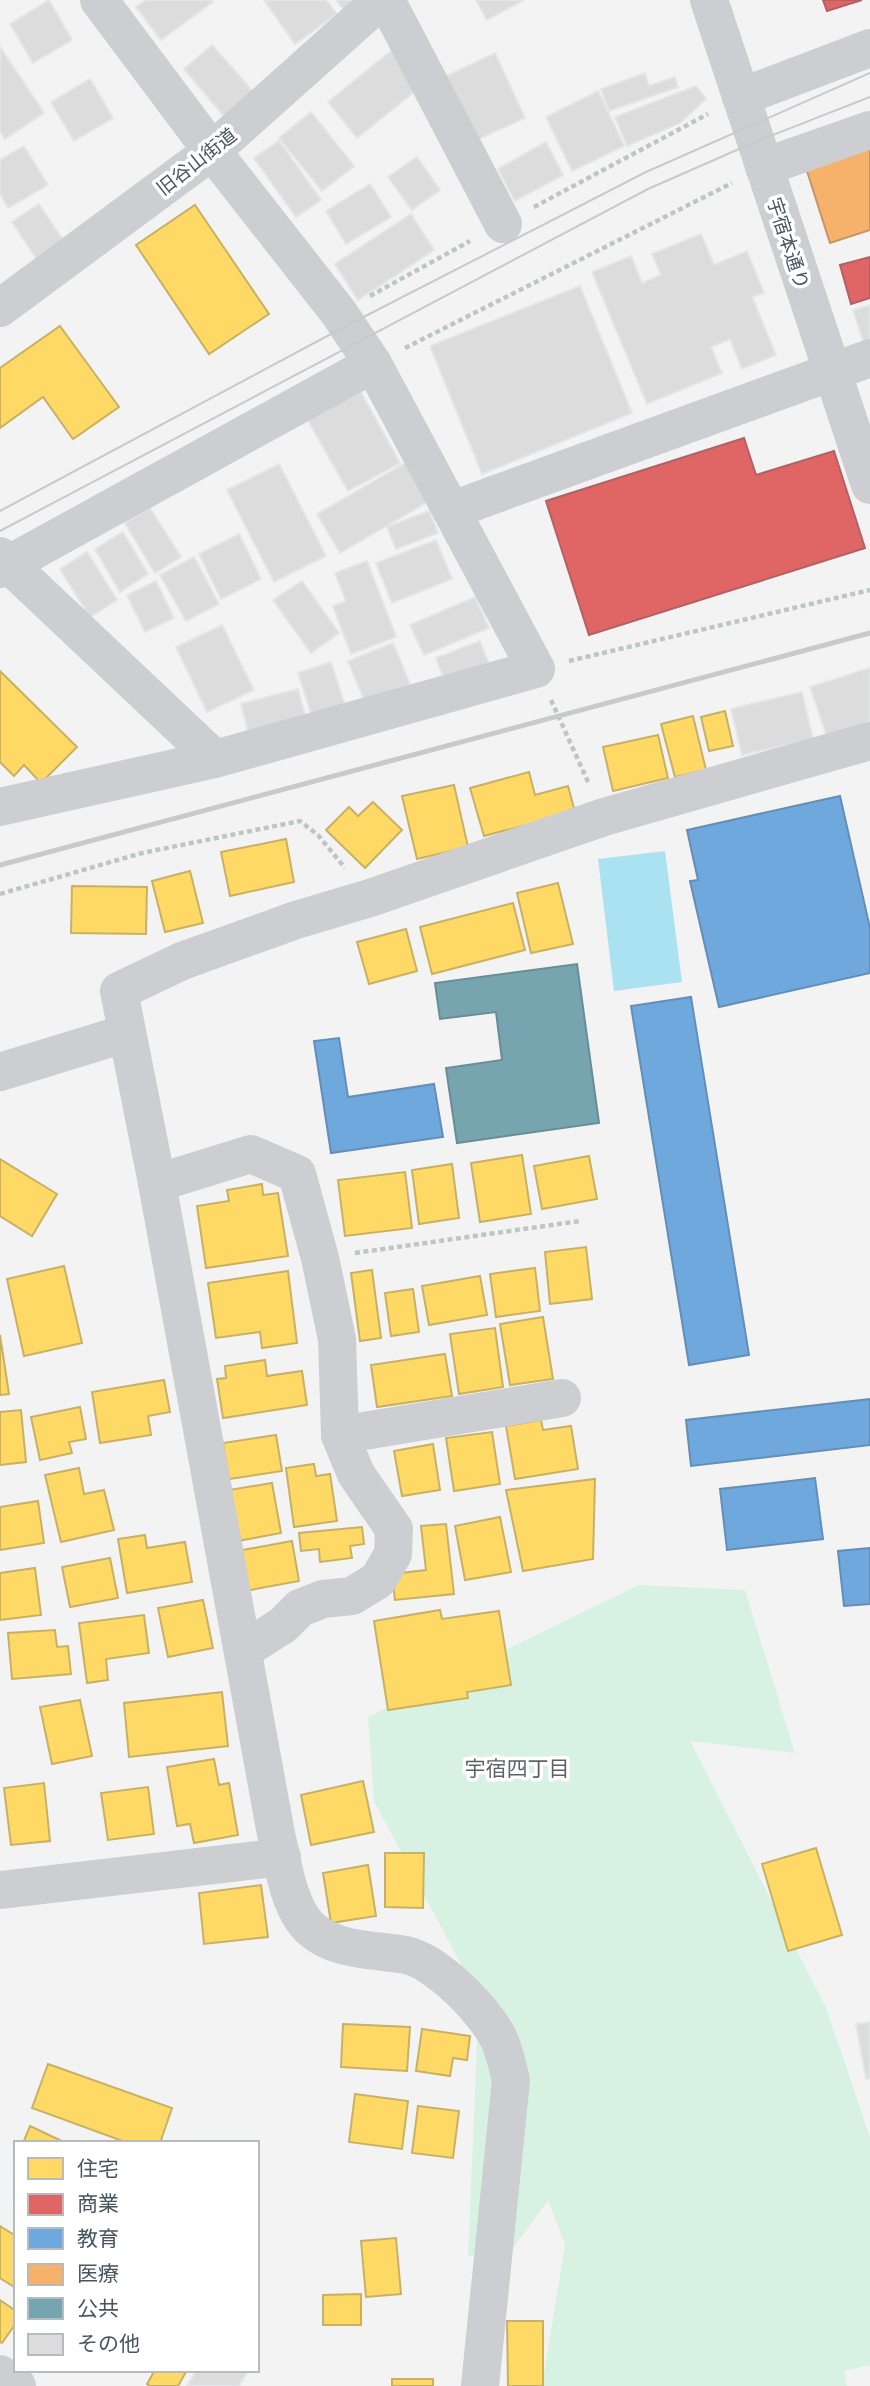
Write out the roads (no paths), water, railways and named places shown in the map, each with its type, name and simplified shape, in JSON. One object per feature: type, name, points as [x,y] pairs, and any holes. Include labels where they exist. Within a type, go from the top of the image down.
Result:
[{"type":"street","points":[[0,807],[215,759],[536,668],[373,364],[339,313],[212,151],[99,0]]},
{"type":"street","points":[[384,0],[503,224]]},
{"type":"street","name":"旧谷山街道","points":[[0,308],[212,151],[384,0]]},
{"type":"street","name":"宇宿本通り","points":[[709,0],[870,485]]},
{"type":"street","points":[[741,97],[870,48]]},
{"type":"street","points":[[764,167],[870,130]]},
{"type":"street","points":[[452,510],[870,358]]},
{"type":"street","points":[[215,759],[3,562],[373,364]]},
{"type":"street","points":[[480,2386],[511,2080],[500,2042],[471,2000],[433,1967],[410,1956],[355,1949],[326,1941],[308,1926],[291,1896],[119,991],[182,961],[296,920],[370,898],[604,817],[870,741]]},
{"type":"street","points":[[0,1072],[127,1033]]},
{"type":"street","points":[[157,1183],[251,1154],[297,1174],[320,1258],[337,1339],[340,1435],[356,1474],[394,1529],[393,1554],[378,1580],[352,1596],[323,1599],[300,1608],[283,1626],[244,1650]]},
{"type":"street","points":[[340,1435],[562,1398]]},
{"type":"street","points":[[0,1913],[6,1905],[0,1887],[282,1857]]},
{"type":"street","points":[[0,2374],[17,2386]]},
{"type":"water","points":[[665,851],[682,982],[614,991],[598,859]]},
{"type":"tram line","points":[[0,511],[346,326],[646,172],[870,73]]},
{"type":"tram line","points":[[0,531],[648,189],[755,142],[870,97]]},
{"type":"railway","points":[[0,865],[870,633]]},
{"type":"district","name":"宇宿四丁目","points":[[517,1767]]}]
